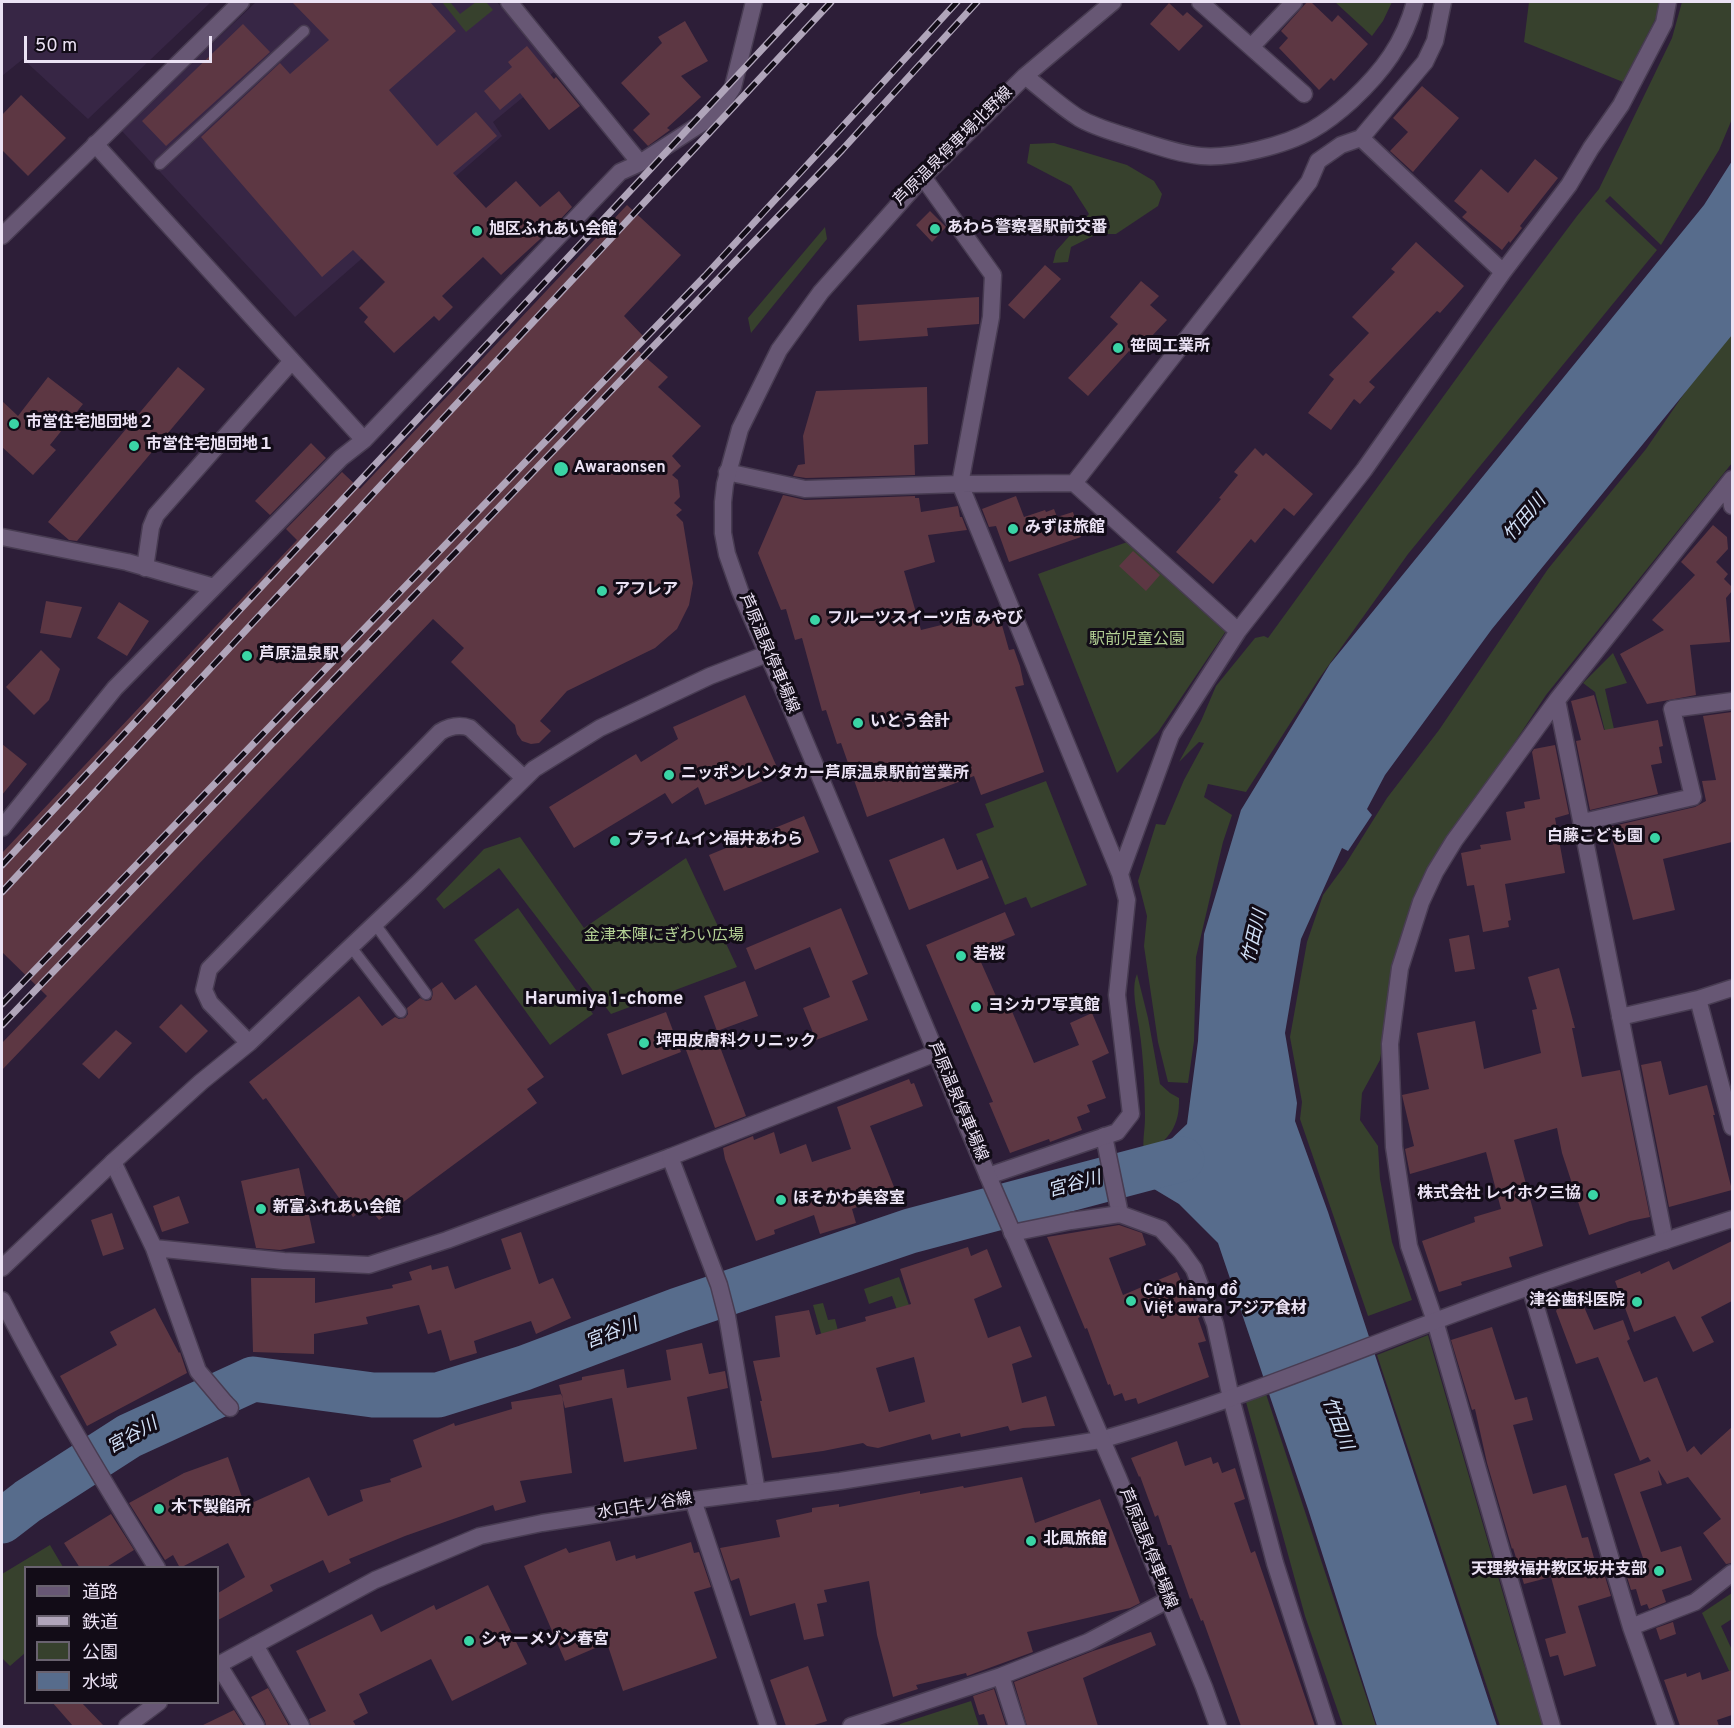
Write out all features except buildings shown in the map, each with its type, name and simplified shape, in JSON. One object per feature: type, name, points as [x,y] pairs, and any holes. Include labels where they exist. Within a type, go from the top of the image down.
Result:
[{"type":"street","points":[[2,236],[241,2]]},
{"type":"street","points":[[509,2],[640,163]]},
{"type":"street","points":[[2,826],[115,688],[341,458],[364,440],[620,172],[640,163],[716,114],[734,87],[754,2]]},
{"type":"street","points":[[1025,76],[1113,2]]},
{"type":"street","points":[[1200,2],[1304,94]]},
{"type":"street","points":[[1251,47],[1294,2]]},
{"type":"street","name":"芦原温泉停車場北野線","points":[[727,472],[740,429],[779,350],[821,292],[923,177],[1025,76],[1081,119],[1104,129],[1171,150],[1203,156],[1233,155],[1293,139],[1312,130],[1344,107],[1369,84],[1389,60],[1409,24],[1415,2]]},
{"type":"street","points":[[1074,483],[1309,182],[1318,161],[1341,145],[1361,138],[1425,62],[1435,41],[1443,2]]},
{"type":"street","points":[[1120,874],[1171,735],[1238,631],[1364,470],[1503,272],[1569,185],[1621,105],[1664,23],[1668,2]]},
{"type":"street","points":[[1361,138],[1503,272]]},
{"type":"street","points":[[95,144],[364,440]]},
{"type":"street","points":[[923,177],[993,275],[991,317],[960,484],[1120,874],[1127,900],[1118,995],[1131,1114],[1117,1132],[987,1176]]},
{"type":"street","points":[[146,568],[156,515],[291,362]]},
{"type":"street","points":[[727,472],[805,489],[1074,483],[1238,631]]},
{"type":"street","name":"芦原温泉停車場線","points":[[727,472],[723,534],[727,554],[740,591],[987,1176],[1118,1478],[1218,1726]]},
{"type":"street","points":[[1731,482],[1732,506]]},
{"type":"street","points":[[1552,1726],[1428,1324],[1409,1246],[1394,1147],[1390,1044],[1401,968],[1421,902],[1435,872],[1454,841],[1557,700],[1731,482]]},
{"type":"street","points":[[2,537],[146,568],[214,587]]},
{"type":"street","points":[[2,1268],[113,1162],[201,1082],[249,1043],[524,778],[552,756],[600,728],[710,676],[767,654]]},
{"type":"street","points":[[1557,700],[1665,1241]]},
{"type":"street","points":[[1583,822],[1693,797],[1672,709],[1732,701]]},
{"type":"street","points":[[249,1043],[210,1003],[204,990],[209,969],[440,732],[454,726],[463,725],[470,728],[524,778]]},
{"type":"street","points":[[1620,1017],[1698,999],[1732,988]]},
{"type":"street","points":[[1698,999],[1732,1126]]},
{"type":"street","points":[[154,1248],[284,1262],[369,1265],[447,1240],[670,1157],[936,1053]]},
{"type":"street","points":[[1104,1136],[1120,1214]]},
{"type":"street","points":[[670,1157],[718,1285],[727,1316],[757,1492]]},
{"type":"street","points":[[113,1162],[154,1248],[198,1371],[228,1406]]},
{"type":"street","points":[[1012,1233],[1120,1214],[1161,1229],[1194,1269],[1215,1324],[1231,1398],[1275,1563],[1327,1726]]},
{"type":"street","name":"水口牛ノ谷線","points":[[219,1663],[375,1580],[480,1536],[542,1523],[1101,1440],[1148,1427],[1231,1398],[1530,1287],[1732,1219]]},
{"type":"street","points":[[1530,1287],[1631,1627],[1666,1726]]},
{"type":"street","points":[[2,1300],[35,1364],[102,1480],[156,1566]]},
{"type":"street","points":[[693,1500],[768,1726]]},
{"type":"street","points":[[1631,1627],[1695,1602],[1732,1573]]},
{"type":"street","points":[[851,1726],[872,1724],[1088,1642],[1168,1600]]},
{"type":"street","points":[[255,1645],[301,1726]]},
{"type":"street","points":[[219,1666],[256,1726]]},
{"type":"street","points":[[1001,1676],[1017,1726]]},
{"type":"street","points":[[127,1726],[156,1704]]},
{"type":"lane","points":[[160,164],[304,31]]},
{"type":"lane","points":[[375,924],[426,994]]},
{"type":"lane","points":[[351,947],[401,1012]]},
{"type":"shaded area","points":[[2,2],[211,2],[88,119],[23,59],[2,76]]},
{"type":"shaded area","points":[[256,2],[497,2],[555,71],[493,122],[502,136],[295,317],[121,130]]},
{"type":"green space","points":[[442,2],[450,2],[460,14],[476,2],[486,2],[493,10],[466,32]]},
{"type":"green space","points":[[1335,2],[1392,2],[1383,21],[1372,36]]},
{"type":"green space","points":[[1529,2],[1662,2],[1623,82],[1524,42]]},
{"type":"green space","points":[[1682,2],[1732,2],[1732,119],[1719,150],[1661,245],[1610,196],[1605,201],[1657,250],[1408,554],[1318,680],[1246,792],[1208,784],[1204,797],[1232,815],[1223,842],[1196,957],[1194,1041],[1188,1083],[1168,1082],[1158,1042],[1144,946],[1147,916],[1138,881],[1156,824],[1165,825],[1184,780],[1204,743],[1199,742],[1179,762],[1201,721],[1216,686],[1255,638],[1264,636],[1268,638],[1493,328],[1599,189],[1672,38]]},
{"type":"green space","points":[[1054,143],[1127,165],[1154,181],[1162,194],[1158,206],[1116,234],[1097,234],[1071,247],[1068,262],[1053,263],[1056,251],[1089,214],[1071,186],[1027,163],[1030,144]]},
{"type":"green space","points":[[825,227],[827,239],[751,333],[748,318]]},
{"type":"green space","points":[[1732,324],[1732,463],[1546,695],[1429,872],[1398,946],[1380,1060],[1362,1093],[1360,1120],[1378,1146],[1380,1179],[1392,1242],[1412,1300],[1368,1316],[1300,1119],[1302,1102],[1290,1037],[1307,942],[1323,895],[1345,865],[1387,798],[1439,730],[1548,569],[1646,449]]},
{"type":"green space","name":"駅前児童公園","points":[[1130,541],[1226,631],[1158,732],[1117,773],[1038,574]]},
{"type":"green space","points":[[1613,653],[1627,683],[1605,689],[1614,729],[1605,731],[1595,692],[1583,683]]},
{"type":"green space","points":[[1046,781],[1087,885],[1031,908],[1026,897],[1005,905],[976,834],[994,827],[985,804]]},
{"type":"green space","name":"金津本陣にぎわい広場","points":[[520,837],[584,928],[686,858],[737,967],[611,1014],[499,868],[444,909],[436,899],[484,849]]},
{"type":"green space","points":[[518,908],[593,1014],[550,1045],[474,940]]},
{"type":"green space","points":[[1137,974],[1160,1084],[1179,1098],[1177,1117],[1171,1132],[1160,1144],[1144,1154],[1144,1078],[1134,994]]},
{"type":"green space","points":[[899,1277],[927,1356],[915,1360],[892,1296],[869,1304],[864,1289]]},
{"type":"green space","points":[[823,1303],[828,1320],[835,1319],[842,1346],[826,1351],[813,1305]]},
{"type":"green space","points":[[1428,1335],[1517,1642],[1544,1726],[1500,1726],[1377,1355]]},
{"type":"green space","points":[[1266,1394],[1376,1726],[1343,1726],[1305,1616],[1246,1402]]},
{"type":"green space","points":[[50,1545],[62,1566],[24,1566],[24,1654],[10,1666],[2,1658],[2,1574]]},
{"type":"green space","points":[[1732,1593],[1732,1619],[1721,1626],[1732,1650],[1732,1677],[1702,1613]]},
{"type":"green space","points":[[971,1701],[979,1726],[899,1726],[900,1724]]},
{"type":"water","name":"竹田川","points":[[1732,161],[1732,335],[1492,629],[1385,775],[1367,809],[1372,815],[1348,851],[1342,848],[1301,939],[1285,1033],[1297,1103],[1295,1121],[1328,1212],[1497,1726],[1377,1726],[1308,1509],[1218,1243],[1179,1204],[1154,1189],[1125,1185],[1122,1168],[1150,1159],[1187,1124],[1198,1041],[1204,934],[1241,810],[1330,664],[1704,205]]},
{"type":"waterway","name":"宮谷川","points":[[2,1521],[28,1501],[129,1436],[253,1379],[373,1395],[438,1395],[524,1368],[678,1310],[910,1231],[1182,1159]]},
{"type":"railway","points":[[2,865],[806,2]]},
{"type":"railway","points":[[2,892],[831,2]]},
{"type":"railway","points":[[2,1004],[705,276],[957,2]]},
{"type":"railway","points":[[2,1025],[842,150],[977,2]]},
{"type":"place","name":"あわら警察署駅前交番","points":[[935,229]]},
{"type":"place","name":"旭区ふれあい会館","points":[[477,231]]},
{"type":"place","name":"笹岡工業所","points":[[1118,348]]},
{"type":"place","name":"市営住宅旭団地２","points":[[14,424]]},
{"type":"place","name":"市営住宅旭団地１","points":[[134,446]]},
{"type":"place","name":"Awaraonsen","points":[[561,469]]},
{"type":"place","name":"みずほ旅館","points":[[1013,529]]},
{"type":"place","name":"アフレア","points":[[602,591]]},
{"type":"place","name":"フルーツスイーツ店 みやび","points":[[815,620]]},
{"type":"place","name":"芦原温泉駅","points":[[247,656]]},
{"type":"place","name":"いとう会計","points":[[858,723]]},
{"type":"place","name":"ニッポンレンタカー芦原温泉駅前営業所","points":[[669,775]]},
{"type":"place","name":"白藤こども園","points":[[1655,838]]},
{"type":"place","name":"プライムイン福井あわら","points":[[615,841]]},
{"type":"place","name":"若桜","points":[[961,956]]},
{"type":"place","name":"ヨシカワ写真館","points":[[976,1007]]},
{"type":"place","name":"坪田皮膚科クリニック","points":[[644,1043]]},
{"type":"place","name":"株式会社 レイホク三協","points":[[1593,1195]]},
{"type":"place","name":"ほそかわ美容室","points":[[781,1200]]},
{"type":"place","name":"新富ふれあい会館","points":[[261,1209]]},
{"type":"place","name":"Cửa hàng đồ Việt awara アジア食材","points":[[1131,1301]]},
{"type":"place","name":"津谷歯科医院","points":[[1637,1302]]},
{"type":"place","name":"木下製餡所","points":[[159,1509]]},
{"type":"place","name":"北風旅館","points":[[1031,1541]]},
{"type":"place","name":"天理教福井教区坂井支部","points":[[1659,1571]]},
{"type":"place","name":"シャーメゾン春宮","points":[[469,1641]]},
{"type":"district","name":"Harumiya 1-chome","points":[[604,1000]]}]
